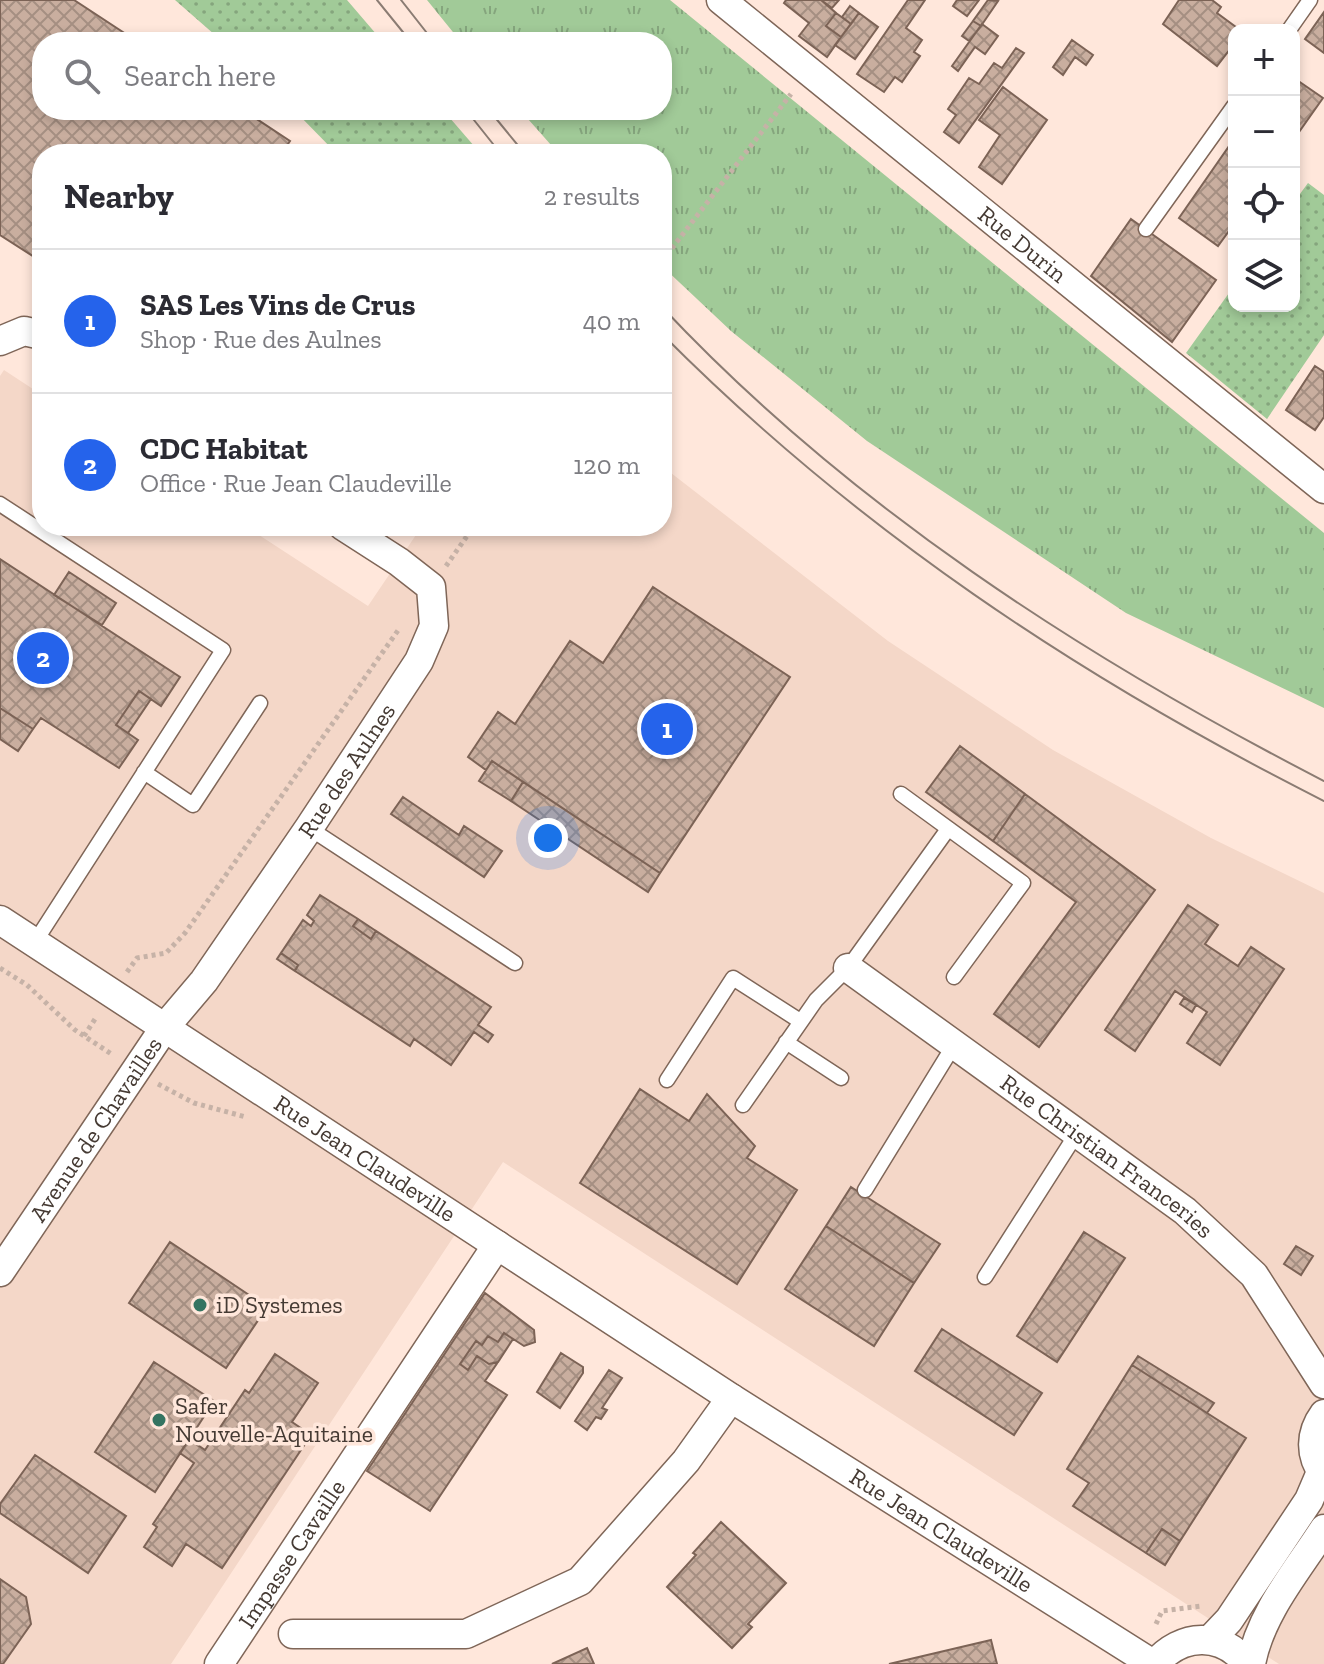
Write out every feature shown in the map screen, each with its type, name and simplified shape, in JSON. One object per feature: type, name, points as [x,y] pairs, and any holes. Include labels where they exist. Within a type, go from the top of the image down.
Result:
[{"type":"street","name":"Rue Durin","points":[[721,0],[1098,294],[1324,489]]},
{"type":"street","points":[[0,341],[24,331],[32,333]]},
{"type":"street","points":[[359,536],[431,587]]},
{"type":"street","name":"Rue des Aulnes","points":[[165,1027],[204,981],[419,661],[434,626],[431,587]]},
{"type":"street","name":"Rue Jean Claudeville","points":[[0,920],[731,1398],[1154,1664],[1173,1647],[1185,1642],[1210,1640]]},
{"type":"street","name":"Rue Christian Franceries","points":[[848,968],[1185,1211],[1254,1275],[1324,1384]]},
{"type":"street","name":"Avenue de Chavailles","points":[[0,1272],[165,1027]]},
{"type":"street","name":"Impasse Cavaille","points":[[219,1664],[497,1245]]},
{"type":"street","points":[[293,1634],[466,1634],[580,1581],[686,1461],[731,1398]]},
{"type":"street","points":[[1249,1664],[1226,1645],[1210,1640],[1229,1620],[1309,1500],[1323,1473],[1312,1448],[1313,1434],[1324,1414]]},
{"type":"street","points":[[1249,1664],[1263,1624],[1324,1529]]},
{"type":"lane","points":[[1293,24],[1310,0]]},
{"type":"lane","points":[[1146,229],[1228,114]]},
{"type":"lane","points":[[0,504],[32,525]]},
{"type":"lane","points":[[35,942],[223,650],[49,536]]},
{"type":"lane","points":[[144,772],[193,805],[260,703]]},
{"type":"lane","points":[[901,794],[1023,883],[954,977]]},
{"type":"lane","points":[[309,828],[515,963]]},
{"type":"lane","points":[[743,1105],[800,1021],[848,968],[948,829]]},
{"type":"lane","points":[[667,1080],[733,978],[800,1021]]},
{"type":"lane","points":[[786,1042],[841,1078]]},
{"type":"lane","points":[[865,1190],[954,1045]]},
{"type":"lane","points":[[985,1277],[1077,1133]]},
{"type":"path","points":[[672,248],[809,71]]},
{"type":"path","points":[[431,587],[467,536]]},
{"type":"path","points":[[84,1036],[137,958],[166,953],[185,933],[403,623]]},
{"type":"path","points":[[0,968],[27,985],[84,1036],[136,1070],[194,1103],[255,1120]]},
{"type":"shaded area","points":[[4,370],[32,388],[32,536],[260,536],[368,606],[415,536],[672,536],[672,474],[888,641],[1053,750],[1211,838],[1324,893],[1324,1664],[1279,1664],[503,1162],[171,1664],[0,1664],[0,376]]},
{"type":"green space","points":[[175,0],[347,0],[374,32],[212,32]]},
{"type":"green space","points":[[427,0],[670,0],[1324,533],[1324,708],[1126,613],[867,441],[731,331],[672,275],[672,144],[550,144],[529,120],[672,120],[672,32],[453,32]]},
{"type":"green space","points":[[304,120],[452,120],[472,144],[327,144]]},
{"type":"green space","points":[[1308,183],[1324,195],[1324,335],[1267,419],[1186,353],[1228,294],[1228,312],[1300,312],[1300,194]]},
{"type":"building","points":[[0,0],[74,0],[123,32],[32,32],[32,120],[258,120],[290,141],[288,144],[32,144],[32,256],[0,235]]},
{"type":"building","points":[[786,0],[821,0],[836,13],[826,26],[841,37],[827,57],[799,36],[809,23],[784,3]]},
{"type":"building","points":[[821,0],[839,0],[832,8]]},
{"type":"building","points":[[908,0],[925,0],[906,28],[922,40],[914,52],[920,56],[902,82],[895,77],[884,92],[857,74]]},
{"type":"building","points":[[957,0],[979,0],[967,16],[953,6]]},
{"type":"building","points":[[988,0],[998,1],[981,26],[973,21]]},
{"type":"building","points":[[1179,0],[1212,0],[1221,7],[1217,13],[1232,24],[1228,24],[1228,52],[1217,66],[1163,24]]},
{"type":"building","points":[[850,6],[859,13],[851,24],[842,17]]},
{"type":"building","points":[[1324,12],[1324,53],[1305,39]]},
{"type":"building","points":[[836,13],[851,24],[841,37],[826,26]]},
{"type":"building","points":[[859,13],[878,27],[855,59],[835,45]]},
{"type":"building","points":[[973,21],[981,26],[969,41],[962,36]]},
{"type":"building","points":[[982,24],[998,36],[985,54],[975,47],[958,71],[952,66]]},
{"type":"building","points":[[1072,40],[1093,55],[1086,65],[1075,57],[1063,75],[1053,67]]},
{"type":"building","points":[[1016,48],[1024,53],[959,143],[944,132],[956,115],[948,109],[969,78],[979,84],[994,63],[1002,68]]},
{"type":"building","points":[[1300,82],[1323,98],[1300,131]]},
{"type":"building","points":[[1003,87],[1047,120],[1002,184],[979,167],[1000,135],[979,120]]},
{"type":"building","points":[[1228,148],[1228,232],[1218,246],[1179,218]]},
{"type":"building","points":[[1131,219],[1216,280],[1172,342],[1091,276]]},
{"type":"building","points":[[1315,366],[1324,372],[1324,417],[1315,430],[1286,410]]},
{"type":"building","points":[[0,559],[180,677],[161,706],[139,691],[116,725],[138,740],[119,768],[41,718],[33,729],[0,708]]},
{"type":"building","points":[[69,572],[116,603],[102,625],[54,595]]},
{"type":"building","points":[[653,587],[790,677],[660,873],[492,761],[486,770],[468,757],[498,712],[515,724],[570,641],[603,663]]},
{"type":"building","points":[[139,691],[151,699],[128,733],[116,725]]},
{"type":"building","points":[[0,708],[33,729],[18,751],[0,739]]},
{"type":"building","points":[[960,746],[1025,794],[993,841],[926,792]]},
{"type":"building","points":[[492,761],[523,782],[511,801],[479,781]]},
{"type":"building","points":[[523,782],[660,873],[648,892],[511,801]]},
{"type":"building","points":[[1025,794],[1155,890],[1039,1047],[994,1014],[1076,902],[993,841]]},
{"type":"building","points":[[403,797],[459,835],[464,826],[502,851],[484,877],[391,814]]},
{"type":"building","points":[[320,895],[358,919],[353,926],[371,939],[376,931],[491,1007],[478,1025],[493,1035],[488,1042],[474,1032],[451,1065],[414,1039],[410,1046],[295,971],[298,965],[281,953],[303,920],[311,926],[314,921],[307,915]]},
{"type":"building","points":[[1188,905],[1218,925],[1205,944],[1238,966],[1251,947],[1284,969],[1220,1065],[1187,1043],[1207,1012],[1175,991],[1135,1051],[1105,1030]]},
{"type":"building","points":[[358,919],[376,931],[371,939],[353,926]]},
{"type":"building","points":[[281,953],[298,965],[295,971],[277,959]]},
{"type":"building","points":[[1184,998],[1196,1005],[1192,1012],[1180,1004]]},
{"type":"building","points":[[640,1089],[689,1121],[707,1094],[755,1146],[747,1158],[797,1190],[737,1284],[580,1183]]},
{"type":"building","points":[[851,1187],[940,1244],[914,1283],[826,1226]]},
{"type":"building","points":[[826,1226],[914,1283],[874,1346],[785,1289]]},
{"type":"building","points":[[1084,1232],[1125,1258],[1057,1362],[1017,1336]]},
{"type":"building","points":[[170,1242],[267,1307],[226,1368],[129,1303]]},
{"type":"building","points":[[1296,1246],[1313,1256],[1301,1275],[1284,1264]]},
{"type":"building","points":[[485,1293],[534,1330],[535,1342],[524,1346],[504,1333],[498,1342],[488,1336],[482,1345],[476,1341],[460,1364],[468,1370],[477,1356],[489,1364],[498,1362],[485,1381],[507,1395],[430,1511],[367,1471]]},
{"type":"building","points":[[942,1329],[1042,1393],[1014,1435],[915,1371]]},
{"type":"building","points":[[504,1333],[513,1339],[498,1362],[489,1364],[477,1356],[468,1370],[460,1364],[476,1341],[482,1345],[488,1336],[498,1342]]},
{"type":"building","points":[[561,1353],[583,1367],[583,1373],[560,1408],[537,1392]]},
{"type":"building","points":[[275,1354],[318,1383],[292,1422],[311,1435],[222,1568],[186,1544],[172,1566],[144,1547],[157,1527],[153,1524],[194,1463],[180,1453],[189,1439],[205,1450],[245,1390],[249,1393]]},
{"type":"building","points":[[1138,1356],[1214,1403],[1207,1413],[1132,1365]]},
{"type":"building","points":[[154,1362],[214,1401],[155,1492],[95,1452]]},
{"type":"building","points":[[1132,1365],[1246,1438],[1180,1541],[1162,1529],[1146,1553],[1073,1506],[1089,1483],[1067,1469]]},
{"type":"building","points":[[609,1370],[622,1378],[602,1408],[607,1410],[601,1419],[596,1417],[587,1430],[575,1421]]},
{"type":"building","points":[[35,1455],[126,1516],[88,1573],[0,1513],[0,1504]]},
{"type":"building","points":[[721,1522],[786,1583],[748,1624],[752,1627],[732,1648],[667,1587]]},
{"type":"building","points":[[1162,1529],[1180,1541],[1165,1565],[1146,1553]]},
{"type":"building","points":[[0,1579],[26,1597],[31,1624],[3,1664],[0,1664]]},
{"type":"building","points":[[991,1640],[997,1664],[889,1664]]},
{"type":"building","points":[[587,1648],[594,1664],[552,1664]]},
{"type":"tram line","points":[[377,0],[403,32]]},
{"type":"tram line","points":[[401,0],[426,32]]},
{"type":"tram line","points":[[474,120],[493,144]]},
{"type":"tram line","points":[[497,120],[517,144]]},
{"type":"tram line","points":[[672,317],[810,448],[890,512],[973,572],[1145,683],[1324,781]]},
{"type":"tram line","points":[[672,344],[813,472],[892,535],[974,594],[1144,703],[1324,801]]},
{"type":"place","name":"CDC Habitat","points":[[43,658]]},
{"type":"place","name":"SAS Les Vins de Crus","points":[[667,729]]},
{"type":"place","name":"iD Systemes","points":[[200,1305]]},
{"type":"place","name":"Safer Nouvelle-Aquitaine","points":[[159,1420]]}]
